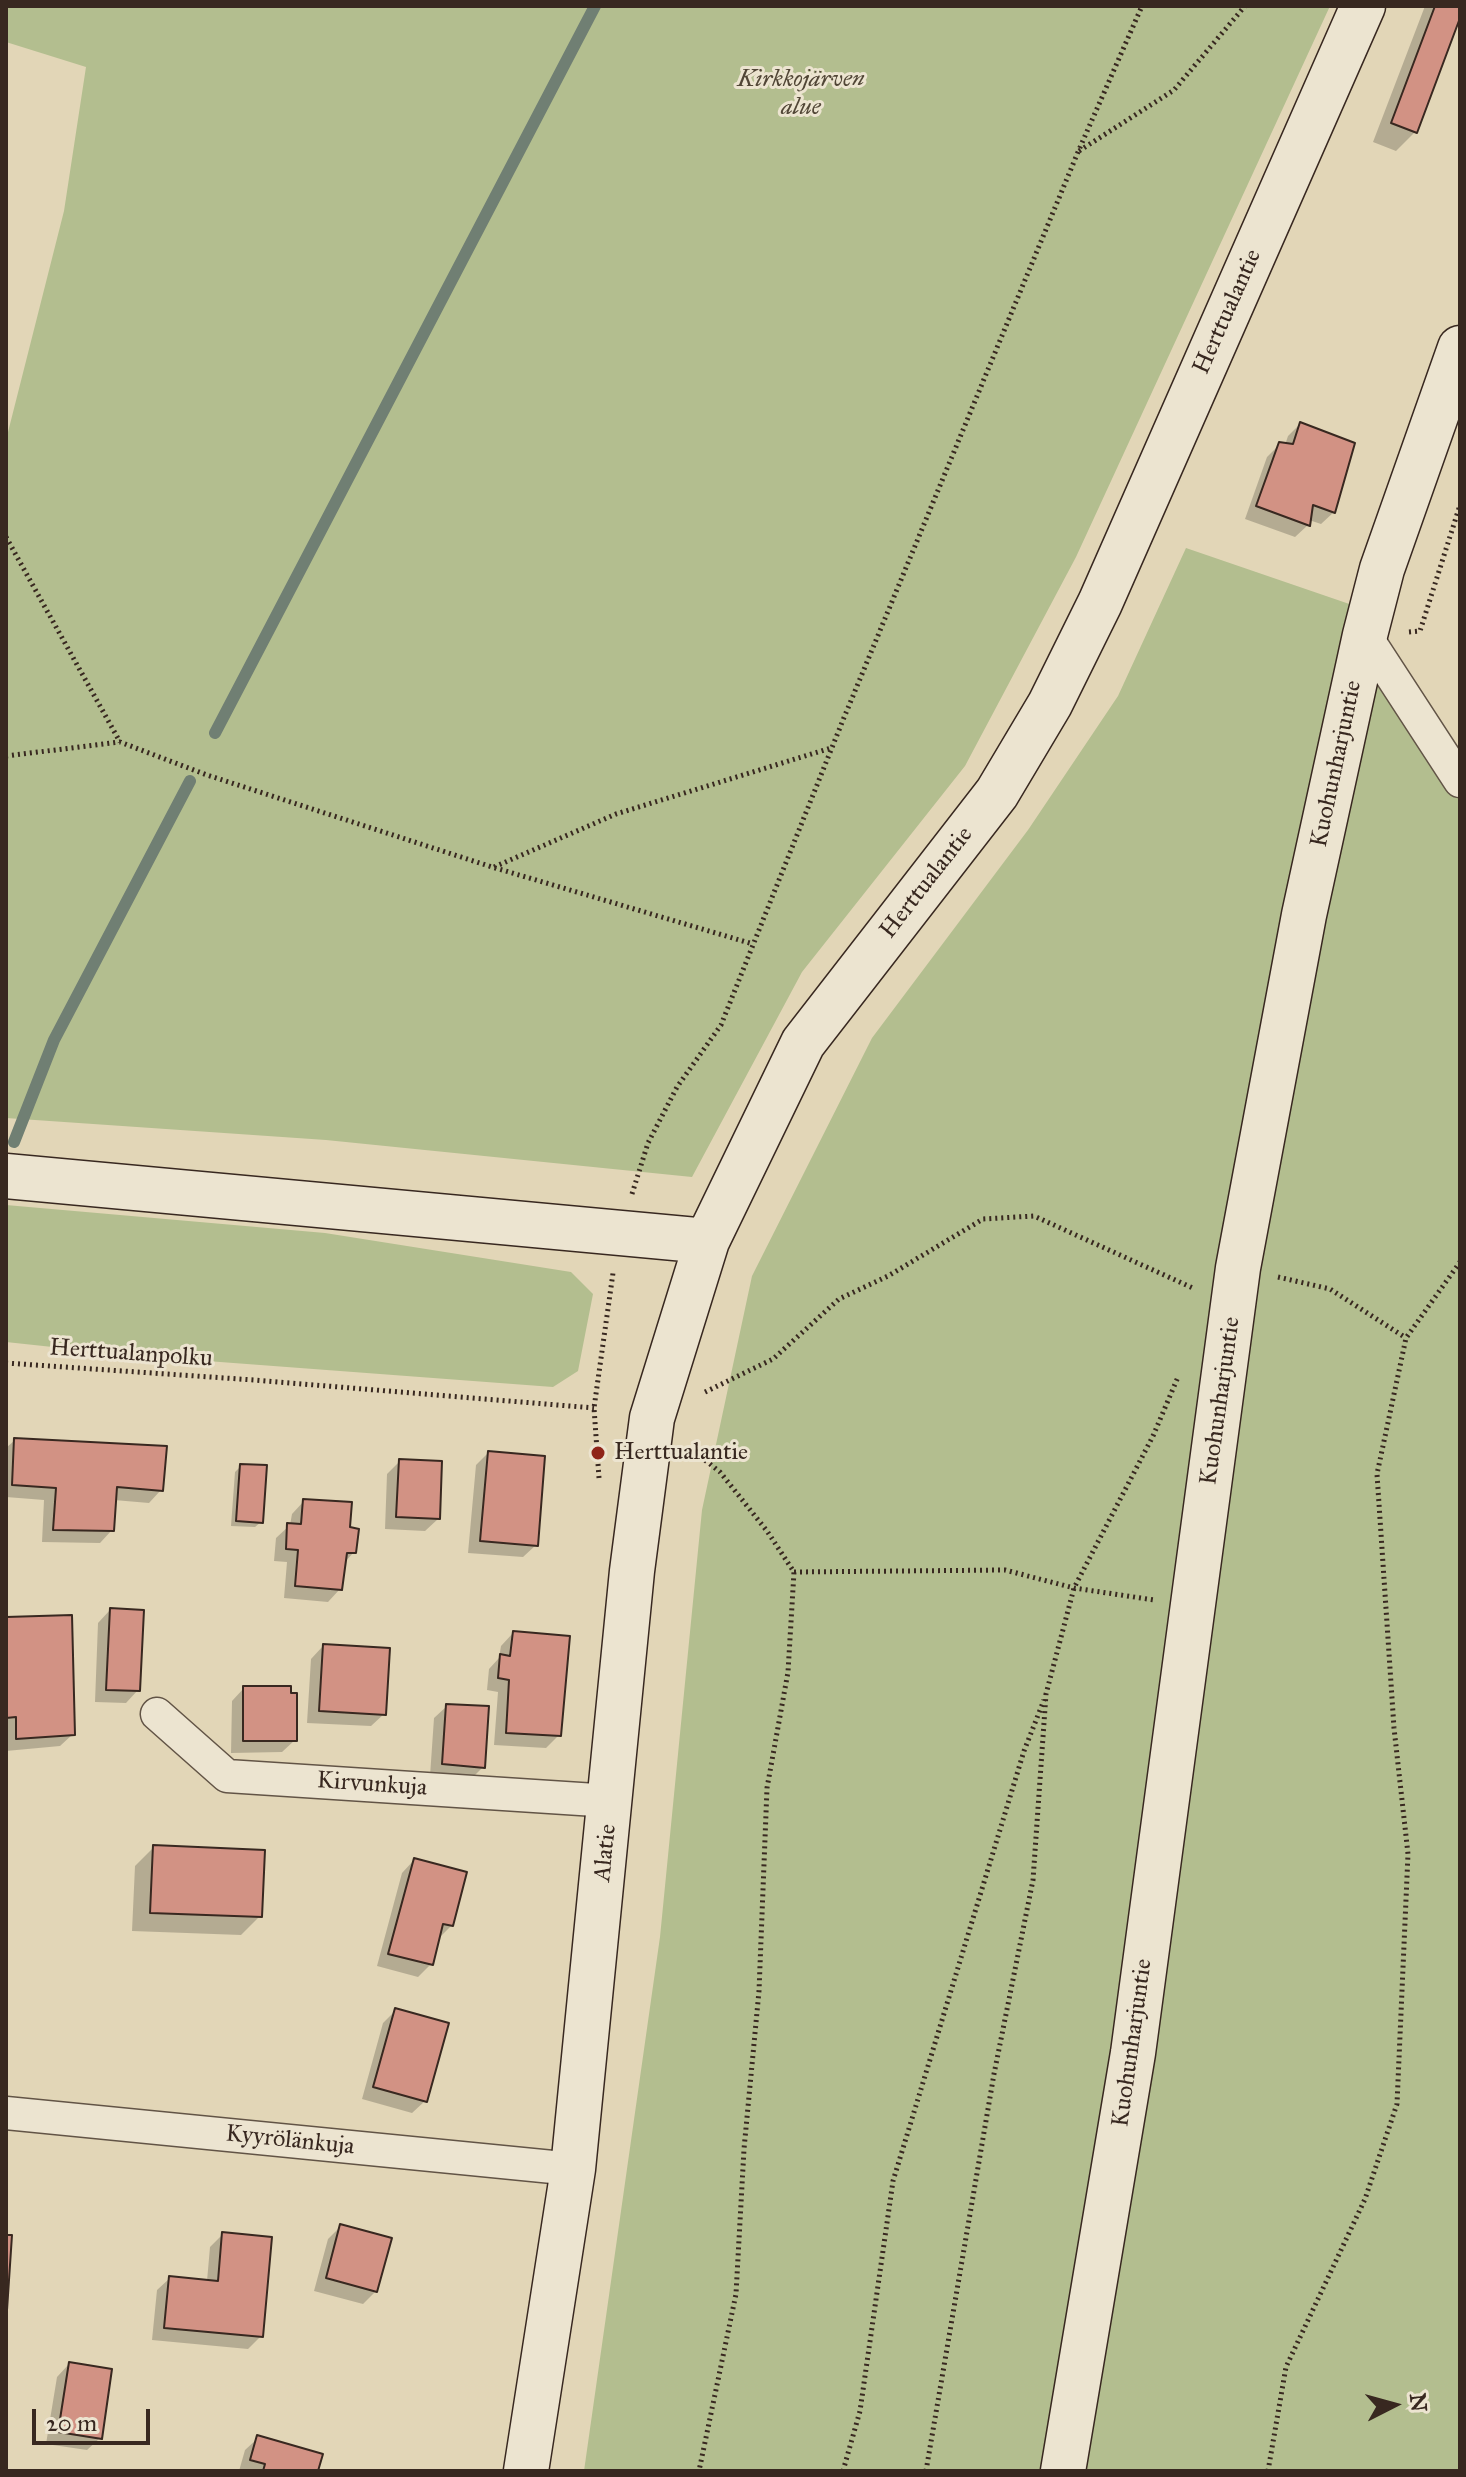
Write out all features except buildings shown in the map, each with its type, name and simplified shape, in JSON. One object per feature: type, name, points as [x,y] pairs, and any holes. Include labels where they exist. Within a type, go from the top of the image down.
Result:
[{"type":"street","name":"Herttualantie","points":[[707,1241],[803,1043],[997,793],[1050,704],[1100,603],[1363,6]]},
{"type":"street","name":"Kuohunharjuntie","points":[[1063,2471],[1133,2053],[1236,1286],[1304,915],[1382,569],[1460,348]]},
{"type":"street","points":[[1365,635],[1460,781]]},
{"type":"street","points":[[6,1176],[707,1241]]},
{"type":"street","name":"Alatie","points":[[526,2471],[573,2169],[632,1571],[652,1418],[707,1241]]},
{"type":"street","name":"Kirvunkuja","points":[[157,1714],[227,1776],[611,1801]]},
{"type":"street","name":"Kyyrölänkuja","points":[[6,2113],[573,2169]]},
{"type":"path","points":[[1078,152],[1174,90],[1245,6]]},
{"type":"path","points":[[1365,635],[1420,631],[1460,505]]},
{"type":"path","points":[[6,537],[120,742]]},
{"type":"path","points":[[6,756],[120,742],[207,775],[492,867],[753,944]]},
{"type":"path","points":[[492,867],[616,814],[832,748]]},
{"type":"path","points":[[699,2471],[736,2294],[744,2149],[759,1991],[767,1788],[788,1672],[794,1572],[767,1531],[720,1472],[652,1418],[773,1359],[839,1299],[888,1276],[983,1219],[1034,1216],[1164,1277],[1236,1286],[1330,1289],[1406,1338]]},
{"type":"path","points":[[1268,2471],[1286,2367],[1365,2199],[1397,2104],[1408,1854],[1394,1728],[1377,1474],[1406,1338],[1460,1262]]},
{"type":"path","name":"Herttualanpolku","points":[[6,1363],[594,1408]]},
{"type":"path","points":[[843,2471],[860,2411],[893,2181],[1024,1751],[1046,1694],[1074,1588],[1153,1436],[1184,1364]]},
{"type":"path","points":[[794,1572],[1005,1570],[1074,1588],[1192,1605]]},
{"type":"path","points":[[926,2471],[994,2074],[1033,1880],[1046,1694]]},
{"type":"green space","name":"Kirkkojärven alue","points":[[6,6],[1330,6],[1076,557],[965,766],[802,972],[692,1177],[326,1140],[6,1118],[6,440],[64,211],[86,67],[6,42]]},
{"type":"green space","points":[[1186,548],[1361,608],[1460,781],[1460,2471],[584,2471],[660,1937],[702,1510],[752,1276],[872,1038],[1028,830],[1118,696]]},
{"type":"green space","points":[[6,1205],[325,1233],[571,1272],[593,1294],[578,1371],[553,1387],[127,1355],[6,1342]]},
{"type":"waterway","points":[[215,733],[595,6]]},
{"type":"waterway","points":[[14,1142],[54,1040],[190,781]]},
{"type":"place","name":"Herttualantie","points":[[598,1453]]}]
